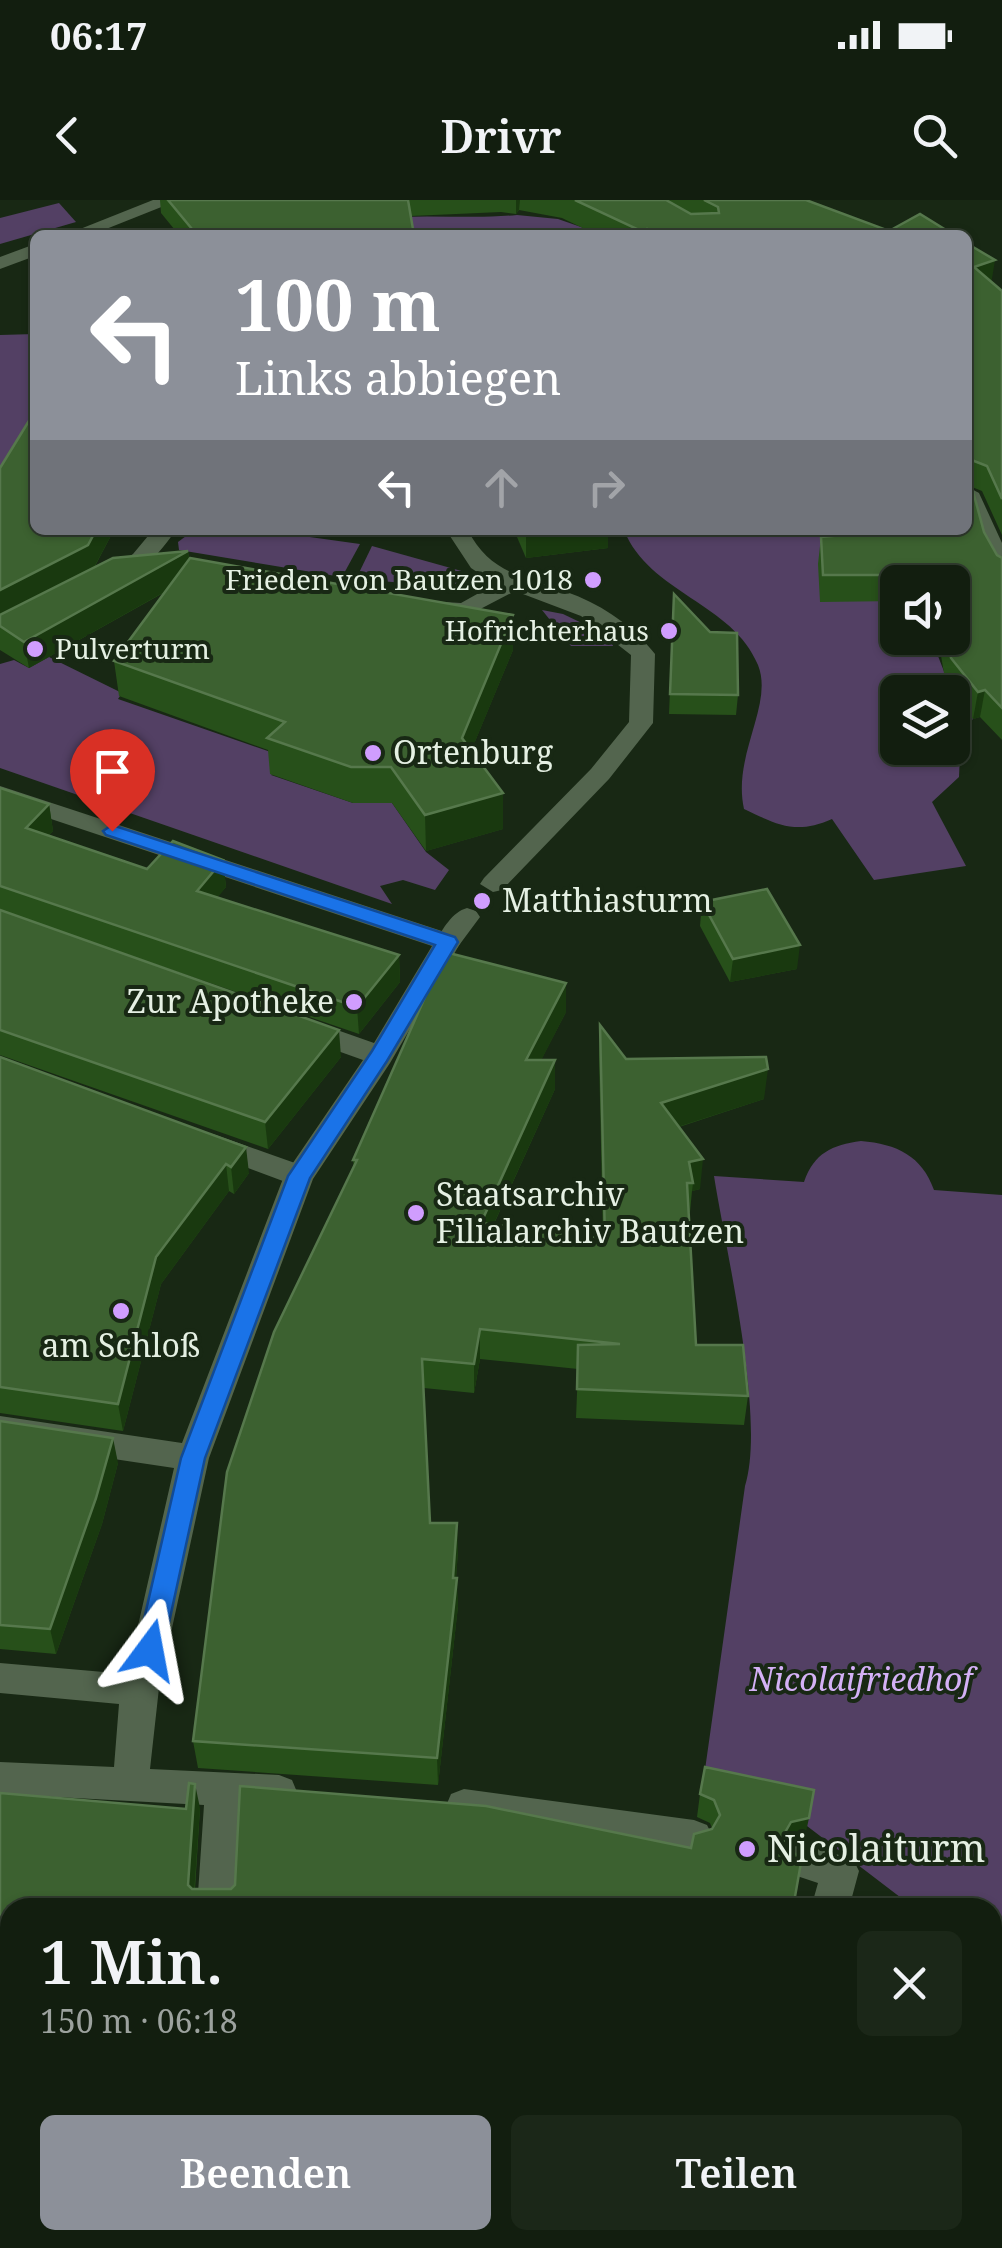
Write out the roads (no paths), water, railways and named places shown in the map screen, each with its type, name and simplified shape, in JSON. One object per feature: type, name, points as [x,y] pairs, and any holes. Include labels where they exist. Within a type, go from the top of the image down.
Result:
[{"type":"street","points":[[88,230],[170,200]]},
{"type":"street","points":[[0,263],[30,252]]},
{"type":"street","points":[[972,502],[1002,577]]},
{"type":"street","points":[[92,585],[150,561],[163,535]]},
{"type":"street","points":[[459,535],[463,547],[509,585],[576,604],[614,624],[644,654],[641,722],[600,774],[493,884]]},
{"type":"street","points":[[412,602],[465,610],[509,585]]},
{"type":"street","points":[[0,794],[457,930],[380,1056],[299,1176],[193,1458],[141,1688],[130,1785]]},
{"type":"street","points":[[271,1017],[380,1056]]},
{"type":"street","points":[[187,1135],[299,1176]]},
{"type":"street","points":[[0,1429],[193,1458]]},
{"type":"street","points":[[0,1678],[138,1690],[128,1784],[0,1777]]},
{"type":"street","points":[[0,1777],[316,1795]]},
{"type":"street","points":[[217,1898],[223,1788]]},
{"type":"street","points":[[429,1804],[504,1810],[694,1837]]},
{"type":"street","points":[[801,1860],[840,1871],[833,1898]]},
{"type":"place","name":"Frieden von Bautzen 1018","points":[[593,580]]},
{"type":"place","name":"Hofrichterhaus","points":[[669,631]]},
{"type":"place","name":"Pulverturm","points":[[35,649]]},
{"type":"place","name":"Ortenburg","points":[[373,753]]},
{"type":"place","name":"Matthiasturm","points":[[482,901]]},
{"type":"place","name":"Zur Apotheke","points":[[354,1002]]},
{"type":"place","name":"Staatsarchiv Filialarchiv Bautzen","points":[[416,1213]]},
{"type":"place","name":"am Schloß","points":[[121,1311]]},
{"type":"place","name":"Nicolaiturm","points":[[747,1849]]},
{"type":"park label","name":"Nicolaifriedhof","points":[[861,1680]]}]
